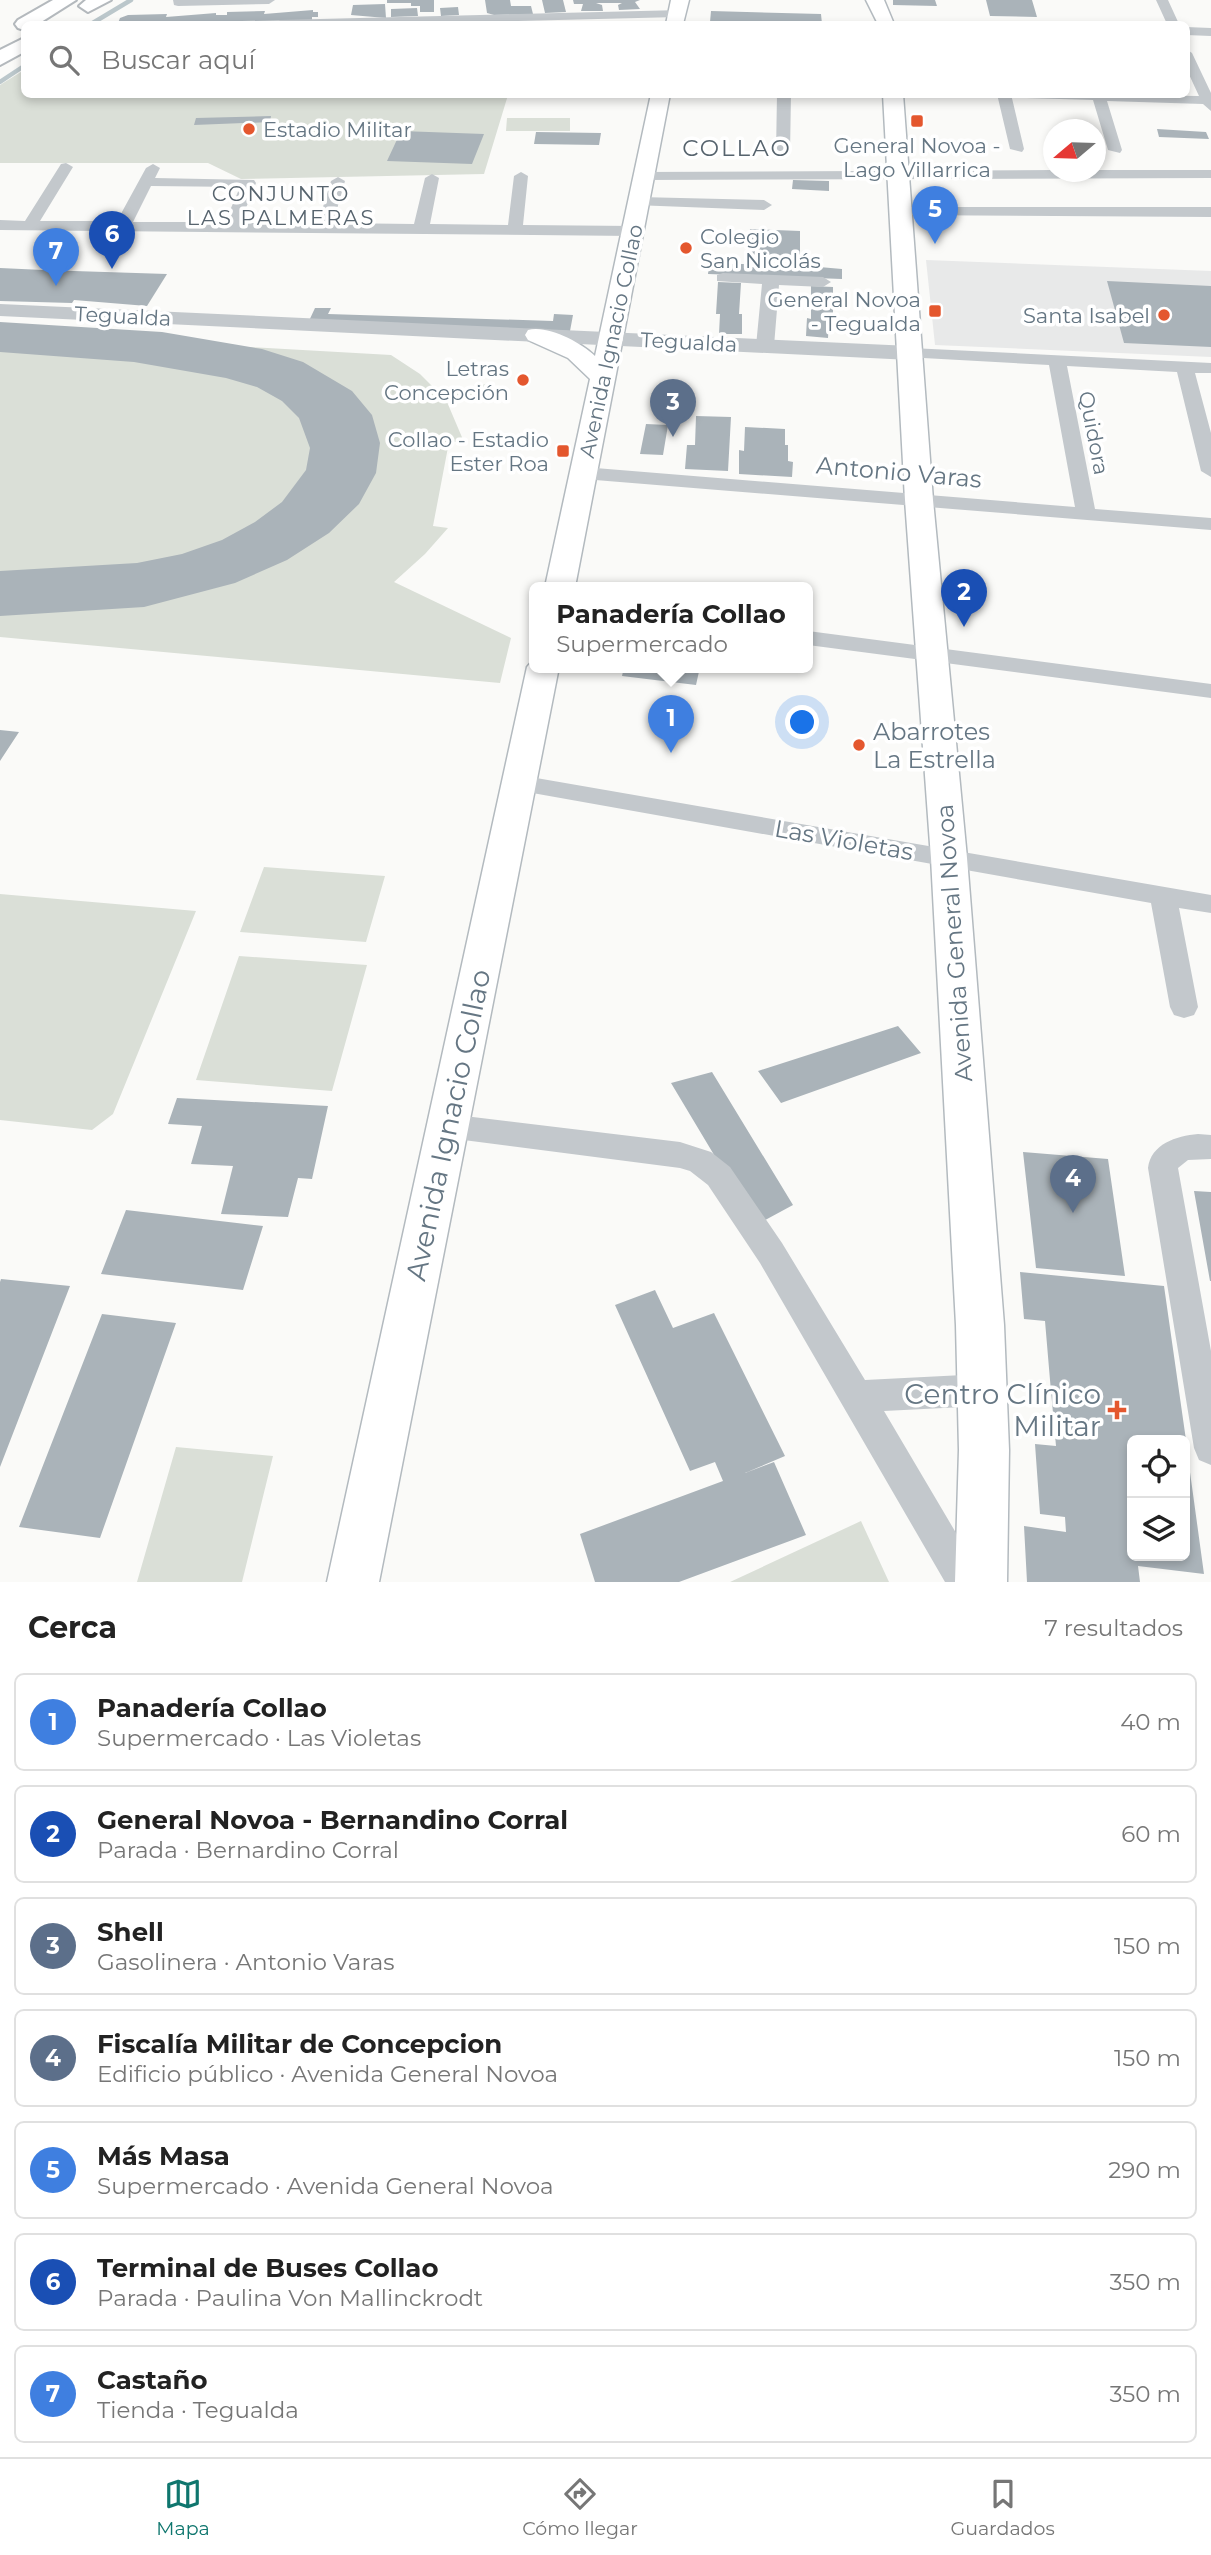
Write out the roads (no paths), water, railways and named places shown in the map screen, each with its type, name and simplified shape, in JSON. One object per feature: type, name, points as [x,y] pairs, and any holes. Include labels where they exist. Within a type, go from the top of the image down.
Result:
[{"type":"highway","points":[[32,21],[67,0]]},
{"type":"highway","points":[[62,21],[96,2]]},
{"type":"highway","points":[[0,39],[21,27]]},
{"type":"highway","points":[[0,59],[21,46]]},
{"type":"main road","points":[[876,0],[885,21]]},
{"type":"main road","name":"Avenida Ignacio Collao","points":[[561,582],[660,98]]},
{"type":"main road","name":"Avenida General Novoa","points":[[893,98],[919,500],[949,858],[983,1390],[981,1582]]},
{"type":"main road","points":[[537,335],[577,353],[603,377]]},
{"type":"main road","name":"Avenida Ignacio Collao","points":[[353,1582],[542,673]]},
{"type":"street","points":[[178,2],[269,0]]},
{"type":"street","points":[[1162,0],[1172,21]]},
{"type":"street","points":[[380,21],[678,12]]},
{"type":"street","points":[[1190,31],[1211,32]]},
{"type":"street","points":[[1190,61],[1207,90]]},
{"type":"street","points":[[783,153],[784,98]]},
{"type":"street","points":[[1005,98],[1017,149]]},
{"type":"street","points":[[1099,98],[1115,150]]},
{"type":"street","points":[[30,225],[66,167]]},
{"type":"street","points":[[123,225],[153,167]]},
{"type":"street","points":[[644,176],[1211,174]]},
{"type":"street","points":[[515,231],[521,176]]},
{"type":"street","points":[[421,230],[432,178]]},
{"type":"street","points":[[325,226],[338,181]]},
{"type":"street","points":[[146,182],[249,183],[231,226]]},
{"type":"street","points":[[639,202],[764,205]]},
{"type":"street","points":[[901,212],[1211,212]]},
{"type":"street","points":[[0,225],[633,231]]},
{"type":"street","points":[[723,278],[823,282]]},
{"type":"street","points":[[765,346],[771,280]]},
{"type":"street","name":"Tegualda","points":[[0,310],[1211,368]]},
{"type":"street","name":"Quidora","points":[[1057,360],[1086,514]]},
{"type":"street","points":[[1185,367],[1211,471]]},
{"type":"street","name":"Antonio Varas","points":[[583,473],[1211,524]]},
{"type":"street","points":[[813,639],[1211,691]]},
{"type":"street","name":"Las Violetas","points":[[519,783],[1211,904]]},
{"type":"street","points":[[1163,895],[1184,1007]]},
{"type":"street","points":[[448,1126],[656,1152],[700,1161],[719,1177],[782,1270],[966,1582]]},
{"type":"street","points":[[1211,1147],[1190,1146],[1174,1152],[1164,1160],[1163,1168],[1211,1448]]},
{"type":"street","points":[[854,1396],[983,1390]]},
{"type":"waterway","points":[[96,21],[131,0]]},
{"type":"waterway","points":[[0,82],[21,68]]},
{"type":"place","name":"General Novoa - Lago Villarrica","points":[[917,121]]},
{"type":"place","name":"Estadio Militar","points":[[249,129]]},
{"type":"place","name":"Más Masa","points":[[935,244]]},
{"type":"place","name":"Colegio San Nicolás","points":[[686,248]]},
{"type":"place","name":"Terminal de Buses Collao","points":[[112,269]]},
{"type":"place","name":"Castaño","points":[[56,286]]},
{"type":"place","name":"General Novoa - Tegualda","points":[[935,311]]},
{"type":"place","name":"Santa Isabel","points":[[1164,315]]},
{"type":"place","name":"Letras Concepción","points":[[523,380]]},
{"type":"place","name":"Shell","points":[[673,437]]},
{"type":"place","name":"Collao - Estadio Ester Roa","points":[[563,451]]},
{"type":"place","name":"General Novoa - Bernandino Corral","points":[[964,627]]},
{"type":"place","name":"Abarrotes La Estrella","points":[[859,745]]},
{"type":"place","name":"Panadería Collao","points":[[671,753]]},
{"type":"place","name":"Fiscalía Militar de Concepcion","points":[[1073,1213]]},
{"type":"place","name":"Centro Clínico Militar","points":[[1117,1410]]},
{"type":"district","name":"COLLAO","points":[[737,148]]},
{"type":"district","name":"CONJUNTO LAS PALMERAS","points":[[281,205]]}]
